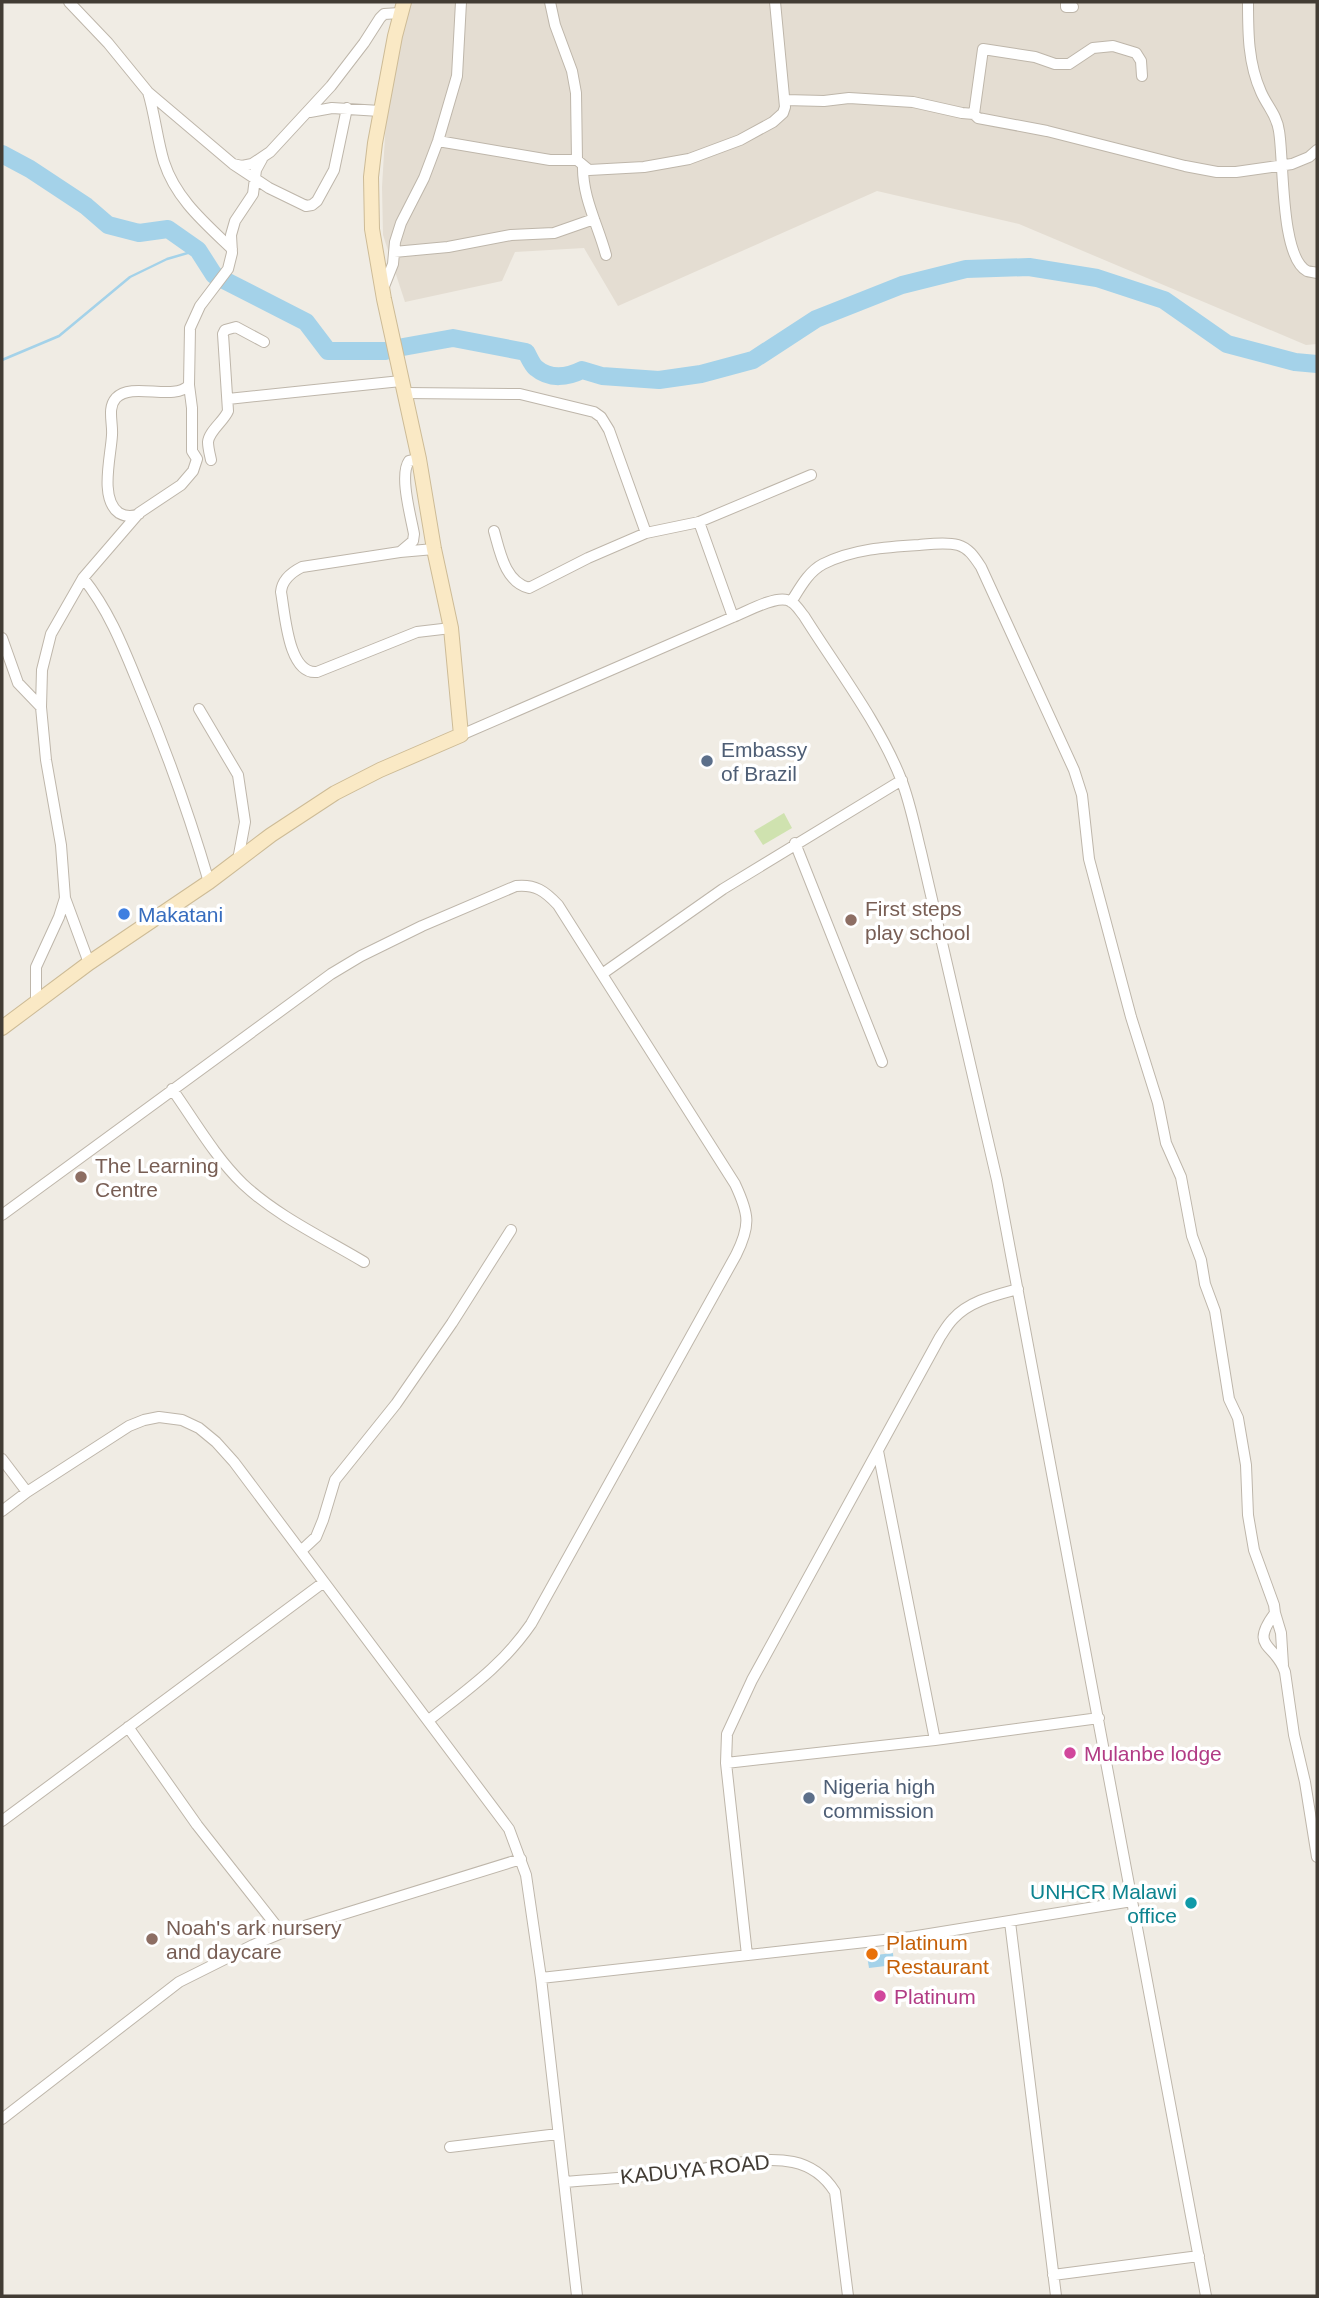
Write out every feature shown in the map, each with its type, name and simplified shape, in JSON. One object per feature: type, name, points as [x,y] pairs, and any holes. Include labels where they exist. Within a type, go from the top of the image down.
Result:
[{"type":"street","points":[[69,2],[108,43],[148,92],[233,164],[254,179],[306,206],[317,201],[334,170],[347,108]]},
{"type":"street","points":[[383,289],[393,264],[401,223],[424,178],[457,76],[461,2]]},
{"type":"street","points":[[550,2],[555,26],[572,71],[576,93],[582,180],[606,255]]},
{"type":"street","points":[[438,141],[580,163],[589,170],[644,167],[696,157],[740,140],[773,122],[783,113],[785,100],[775,2]]},
{"type":"street","points":[[1248,2],[1248,43],[1260,90],[1272,109],[1279,129],[1285,222],[1289,239],[1297,260],[1306,271],[1317,273]]},
{"type":"street","points":[[402,8],[380,111],[371,177],[372,229],[419,459],[434,549],[452,628],[461,735]]},
{"type":"street","points":[[189,385],[181,391],[124,394],[115,400],[112,406],[113,428],[107,495],[112,506],[121,514],[133,516],[139,513],[181,485],[195,467],[197,459],[192,451],[189,385],[190,328],[200,306],[228,269],[235,220],[253,194],[256,170],[262,159],[307,113],[350,62],[380,18],[402,8]]},
{"type":"street","points":[[974,114],[983,49],[1035,57],[1055,64],[1069,64],[1093,48],[1113,46],[1136,53],[1141,61],[1142,76]]},
{"type":"street","points":[[148,92],[164,161],[180,195],[192,211],[232,249]]},
{"type":"street","points":[[785,100],[824,101],[849,98],[913,102],[1217,172],[1282,166],[1309,157],[1317,150]]},
{"type":"street","points":[[307,113],[319,109],[347,108],[380,111]]},
{"type":"street","points":[[233,164],[242,166],[262,159]]},
{"type":"street","points":[[394,252],[448,247],[511,235],[554,233],[594,219]]},
{"type":"street","points":[[211,460],[208,442],[210,435],[228,411],[223,334],[230,327],[236,327],[264,342]]},
{"type":"street","points":[[228,399],[403,387],[520,394],[594,412],[601,417],[609,430],[646,533]]},
{"type":"street","points":[[400,552],[413,541],[414,534],[405,480],[406,465],[409,461],[419,459]]},
{"type":"street","points":[[494,531],[509,574],[521,586],[528,588],[646,533],[699,522],[811,475]]},
{"type":"street","points":[[89,963],[65,898],[61,845],[46,760],[41,708],[42,670],[55,624],[83,578],[139,513]]},
{"type":"street","points":[[699,522],[733,617]]},
{"type":"street","points":[[791,601],[805,579],[822,565],[874,548],[958,545],[974,555],[981,567],[1069,759],[1082,795],[1089,859],[1131,1017],[1158,1103],[1166,1143],[1181,1177],[1192,1236],[1215,1311],[1229,1399],[1238,1419],[1246,1465],[1248,1515],[1254,1550],[1281,1633],[1283,1665],[1317,1857]]},
{"type":"street","points":[[434,549],[302,567],[292,573],[284,582],[281,592],[293,653],[298,664],[307,671],[317,672],[417,632],[452,628]]},
{"type":"street","points":[[83,578],[106,610],[136,679],[175,774],[209,881]]},
{"type":"street","points":[[2,1028],[271,835],[345,788],[380,770],[733,617],[774,601],[791,601],[804,616],[881,737],[902,780],[922,852],[997,1180],[1206,2296]]},
{"type":"street","points":[[2,638],[18,683],[41,708]]},
{"type":"street","points":[[198,709],[238,775],[245,822],[238,860]]},
{"type":"street","points":[[602,974],[700,904],[795,843],[902,780]]},
{"type":"street","points":[[795,843],[882,1062]]},
{"type":"street","points":[[2,1214],[331,974],[360,956],[516,886],[540,889],[552,898],[735,1184],[745,1207],[747,1230],[736,1255],[531,1624],[515,1648],[489,1673],[429,1720]]},
{"type":"street","points":[[36,1002],[36,967],[65,898]]},
{"type":"street","points":[[172,1089],[225,1164],[243,1184],[275,1210],[364,1262]]},
{"type":"street","points":[[302,1550],[316,1537],[335,1480],[396,1404],[453,1323],[511,1230]]},
{"type":"street","points":[[747,1955],[726,1763],[727,1734],[752,1680],[953,1318],[985,1299],[1018,1289]]},
{"type":"street","points":[[2,1511],[129,1426],[159,1418],[182,1420],[200,1428],[216,1443],[302,1550],[509,1829],[526,1875],[541,1978],[577,2296]]},
{"type":"street","points":[[878,1451],[935,1740]]},
{"type":"street","points":[[2,1459],[27,1492]]},
{"type":"street","points":[[2,1821],[324,1582]]},
{"type":"street","points":[[1275,1613],[1266,1625],[1264,1642],[1283,1665]]},
{"type":"street","points":[[726,1763],[935,1740],[1099,1718]]},
{"type":"street","points":[[128,1727],[197,1825],[282,1933]]},
{"type":"street","points":[[2,2119],[179,1982],[282,1933],[521,1858]]},
{"type":"street","points":[[541,1978],[911,1937],[1132,1901]]},
{"type":"street","points":[[1010,1922],[1056,2296]]},
{"type":"street","points":[[450,2147],[558,2134]]},
{"type":"street","name":"KADUYA ROAD","points":[[564,2182],[675,2173],[759,2161],[779,2160],[807,2166],[819,2172],[835,2192],[848,2296]]},
{"type":"street","points":[[1053,2275],[1199,2256]]},
{"type":"shaded area","points":[[400,2],[1317,2],[1317,344],[1306,345],[1019,224],[877,191],[618,306],[584,248],[515,252],[502,281],[405,302],[383,235],[382,187],[387,103]]},
{"type":"green space","points":[[784,813],[792,828],[763,845],[754,831]]},
{"type":"water","points":[[893,1953],[894,1965],[869,1968],[867,1956]]},
{"type":"waterway","points":[[2,154],[86,206],[108,225],[139,233],[168,229],[198,250],[214,275],[306,322],[328,351],[386,351]]},
{"type":"waterway","points":[[2,360],[59,336],[130,277],[167,259],[198,250]]},
{"type":"waterway","points":[[403,347],[453,338],[526,352],[536,368],[553,376],[565,376],[582,370],[602,376],[659,380],[701,374],[753,360],[816,319],[902,285],[966,269],[1029,267],[1097,278],[1164,300],[1227,344],[1295,362],[1317,364]]},
{"type":"place","name":"Embassy of Brazil","points":[[707,761]]},
{"type":"place","name":"Makatani","points":[[124,914]]},
{"type":"place","name":"First steps play school","points":[[851,920]]},
{"type":"place","name":"The Learning Centre","points":[[81,1177]]},
{"type":"place","name":"Mulanbe lodge","points":[[1070,1753]]},
{"type":"place","name":"Nigeria high commission","points":[[809,1798]]},
{"type":"place","name":"UNHCR Malawi office","points":[[1191,1903]]},
{"type":"place","name":"Noah's ark nursery and daycare","points":[[152,1939]]},
{"type":"place","name":"Platinum Restaurant","points":[[872,1954]]},
{"type":"place","name":"Platinum","points":[[880,1996]]}]
